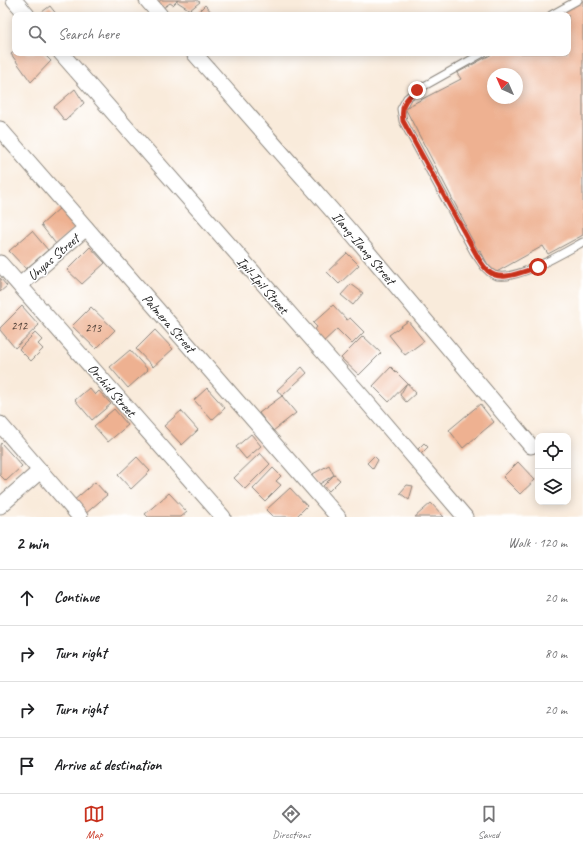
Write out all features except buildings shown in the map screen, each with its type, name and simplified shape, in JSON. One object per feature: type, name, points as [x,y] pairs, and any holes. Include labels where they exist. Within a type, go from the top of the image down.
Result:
[{"type":"street","points":[[14,0],[24,12]]},
{"type":"street","points":[[147,0],[157,12]]},
{"type":"street","name":"Ipil-Ipil Street","points":[[64,56],[465,517]]},
{"type":"street","name":"Ilang-Ilang Street","points":[[197,56],[350,230],[531,446]]},
{"type":"street","name":"Palmera Street","points":[[0,129],[338,517]]},
{"type":"street","name":"Unyas Street","points":[[20,285],[86,228]]},
{"type":"street","name":"Orchid Street","points":[[0,263],[223,517]]},
{"type":"street","points":[[0,424],[80,517]]},
{"type":"street","points":[[0,506],[40,472]]},
{"type":"lane","points":[[556,12],[578,0]]},
{"type":"lane","points":[[478,56],[417,90],[407,98],[402,109],[403,121],[474,252],[488,271],[498,276],[516,274],[538,267],[583,242]]},
{"type":"route","points":[[417,90],[407,98],[402,109],[403,121],[480,261],[488,271],[498,276],[516,274],[538,267]]}]
